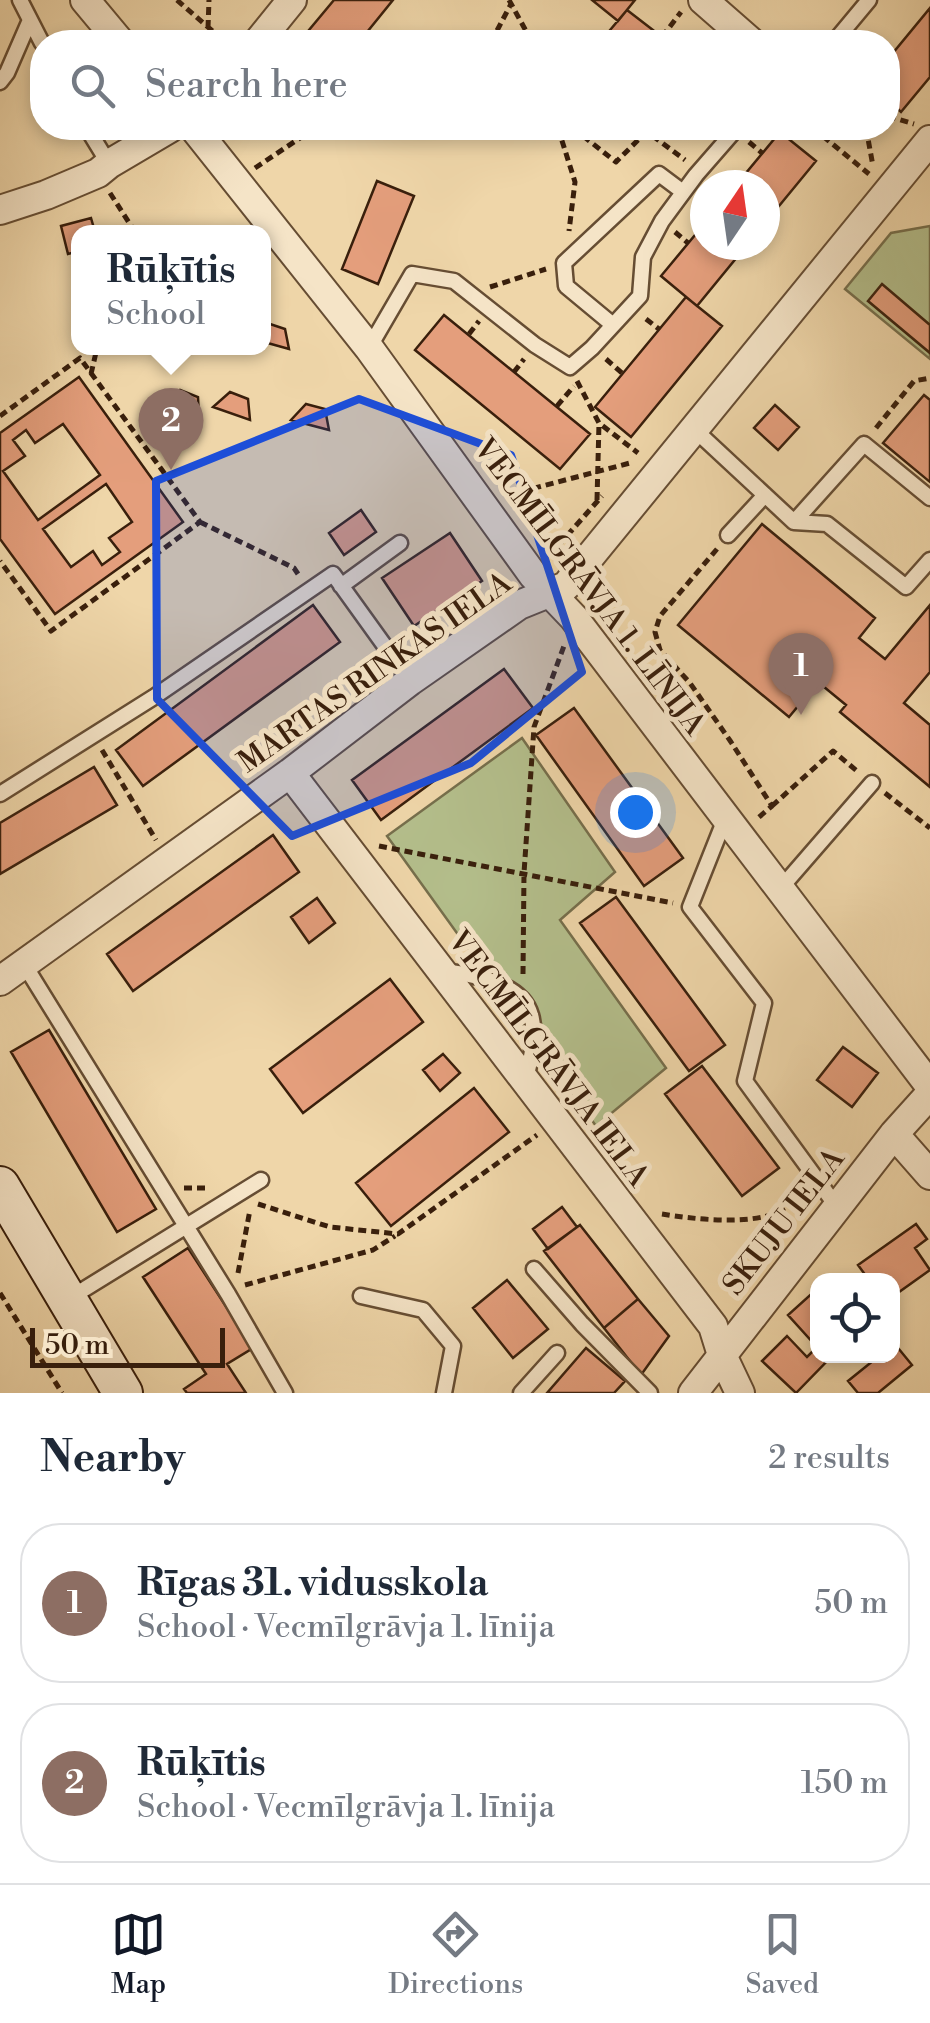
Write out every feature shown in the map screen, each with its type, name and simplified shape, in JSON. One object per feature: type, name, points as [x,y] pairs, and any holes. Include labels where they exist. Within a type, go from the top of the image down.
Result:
[{"type":"street","points":[[86,0],[110,30]]},
{"type":"street","points":[[268,30],[292,0]]},
{"type":"street","points":[[703,0],[737,30]]},
{"type":"street","name":"MARTAS RINKAS IELA","points":[[0,981],[290,773],[542,584],[566,586],[926,133]]},
{"type":"street","points":[[0,210],[46,195],[104,168],[150,140]]},
{"type":"street","name":"VECMĪLGRĀVJA 1. LĪNIJA","points":[[204,140],[369,348],[542,584],[574,618],[930,1086]]},
{"type":"street","name":"VECMĪLGRĀVJA IELA","points":[[290,773],[713,1326],[740,1393]]},
{"type":"street","name":"SKUJU IELA","points":[[693,1393],[894,1134],[930,1094]]},
{"type":"street","points":[[894,1134],[930,1175]]},
{"type":"street","points":[[0,1186],[123,1393]]},
{"type":"lane","points":[[20,0],[35,30]]},
{"type":"lane","points":[[844,30],[869,0]]},
{"type":"lane","points":[[0,82],[30,20]]},
{"type":"lane","points":[[92,140],[104,168]]},
{"type":"lane","points":[[700,170],[726,140]]},
{"type":"lane","points":[[613,324],[566,286],[564,263],[659,174],[683,192]]},
{"type":"lane","points":[[369,348],[412,274],[454,280],[535,345],[570,367],[640,296],[643,258],[662,221],[690,183]]},
{"type":"lane","points":[[694,429],[794,522],[827,524],[906,587],[930,560]]},
{"type":"lane","points":[[794,522],[864,444],[930,498]]},
{"type":"lane","points":[[728,535],[766,495]]},
{"type":"lane","points":[[341,586],[400,543]]},
{"type":"lane","points":[[0,794],[154,697],[333,574],[410,681]]},
{"type":"lane","points":[[780,889],[872,783]]},
{"type":"lane","points":[[732,828],[690,907],[764,1002],[745,1081],[837,1207]]},
{"type":"lane","points":[[24,964],[285,1393]]},
{"type":"lane","points":[[441,971],[482,978],[526,1003],[532,1019],[532,1055],[526,1079]]},
{"type":"lane","points":[[68,1300],[261,1180]]},
{"type":"lane","points":[[534,1269],[650,1393]]},
{"type":"lane","points":[[360,1296],[423,1310],[454,1346],[444,1393]]},
{"type":"lane","points":[[521,1393],[557,1352]]},
{"type":"path","points":[[176,0],[210,30]]},
{"type":"path","points":[[208,28],[209,0]]},
{"type":"path","points":[[667,30],[691,0]]},
{"type":"path","points":[[497,30],[510,2]]},
{"type":"path","points":[[510,2],[525,30]]},
{"type":"path","points":[[900,121],[926,133]]},
{"type":"path","points":[[238,180],[297,140]]},
{"type":"path","points":[[470,293],[564,263],[575,182],[562,140]]},
{"type":"path","points":[[588,140],[616,162],[635,140]]},
{"type":"path","points":[[660,140],[700,170]]},
{"type":"path","points":[[828,140],[876,178],[868,140]]},
{"type":"path","points":[[104,168],[132,225]]},
{"type":"path","points":[[92,374],[96,355]]},
{"type":"path","points":[[0,416],[80,358],[200,522],[294,568],[310,590]]},
{"type":"path","points":[[570,368],[599,423],[638,454],[619,476]]},
{"type":"path","points":[[864,444],[914,380],[930,378]]},
{"type":"path","points":[[557,406],[577,382]]},
{"type":"path","points":[[597,501],[599,423]]},
{"type":"path","points":[[495,498],[630,464]]},
{"type":"path","points":[[542,584],[608,488]]},
{"type":"path","points":[[0,561],[51,630],[200,522]]},
{"type":"path","points":[[728,535],[660,616],[654,632],[660,650],[690,684],[772,806],[732,828]]},
{"type":"path","points":[[522,987],[524,873],[534,727],[574,618]]},
{"type":"path","points":[[93,735],[167,859]]},
{"type":"path","points":[[340,838],[690,907]]},
{"type":"path","points":[[398,1234],[330,1228],[252,1202],[236,1287],[373,1250],[398,1234],[554,1120]]},
{"type":"path","points":[[619,1207],[680,1217],[756,1218],[793,1203],[818,1181]]},
{"type":"path","points":[[163,1189],[228,1187],[241,1192]]},
{"type":"path","points":[[0,1293],[62,1393]]},
{"type":"highlighted area","points":[[359,399],[511,455],[582,672],[471,763],[292,836],[157,699],[156,481]]},
{"type":"green space","points":[[930,226],[930,359],[845,289],[891,233]]},
{"type":"green space","points":[[522,738],[615,872],[560,920],[666,1068],[596,1126],[387,836]]},
{"type":"building","points":[[334,0],[393,0],[369,30],[309,30]]},
{"type":"building","points":[[592,0],[635,0],[618,21]]},
{"type":"building","points":[[930,8],[930,77],[901,112],[900,111],[900,44]]},
{"type":"building","points":[[627,10],[653,30],[610,30]]},
{"type":"building","points":[[773,140],[790,140],[816,161],[780,205],[780,170],[748,170]]},
{"type":"building","points":[[377,181],[414,196],[378,284],[342,269]]},
{"type":"building","points":[[91,218],[93,225],[71,225],[68,254],[61,226]]},
{"type":"building","points":[[690,241],[690,260],[735,260],[697,306],[661,276]]},
{"type":"building","points":[[882,284],[930,325],[930,353],[868,301]]},
{"type":"building","points":[[686,297],[722,326],[631,437],[595,407]]},
{"type":"building","points":[[444,315],[590,434],[560,469],[415,350]]},
{"type":"building","points":[[271,324],[285,329],[289,349],[271,344]]},
{"type":"building","points":[[79,377],[183,522],[55,614],[0,539],[0,433]],"holes":[[[63,424],[100,475],[38,520],[3,471],[25,456],[13,440],[26,430],[35,443]],[[106,484],[132,522],[109,538],[120,552],[102,565],[93,551],[71,567],[43,529]]]},
{"type":"building","points":[[180,390],[198,397],[199,418],[163,403]]},
{"type":"building","points":[[230,392],[248,399],[250,420],[213,407]]},
{"type":"building","points":[[924,395],[930,400],[930,482],[883,443]]},
{"type":"building","points":[[306,404],[325,409],[329,430],[291,420]]},
{"type":"building","points":[[775,405],[799,427],[778,450],[754,428]]},
{"type":"building","points":[[361,510],[376,532],[344,555],[329,533]]},
{"type":"building","points":[[762,524],[875,618],[859,638],[885,659],[930,605],[930,672],[904,703],[930,725],[930,787],[840,712],[846,705],[818,682],[789,717],[678,625]]},
{"type":"building","points":[[450,533],[482,581],[414,626],[382,578]]},
{"type":"building","points":[[313,605],[340,642],[143,786],[116,750]]},
{"type":"building","points":[[504,669],[533,708],[381,820],[352,780]]},
{"type":"building","points":[[574,708],[683,858],[644,886],[536,735]]},
{"type":"building","points":[[94,767],[117,805],[0,874],[0,823]]},
{"type":"building","points":[[273,835],[299,872],[133,991],[107,954]]},
{"type":"building","points":[[616,897],[725,1045],[689,1071],[580,923]]},
{"type":"building","points":[[317,898],[335,923],[309,943],[291,917]]},
{"type":"building","points":[[390,979],[423,1022],[303,1113],[270,1069]]},
{"type":"building","points":[[49,1030],[156,1209],[117,1232],[11,1052]]},
{"type":"building","points":[[843,1047],[878,1073],[852,1107],[817,1080]]},
{"type":"building","points":[[443,1054],[460,1073],[440,1091],[423,1070]]},
{"type":"building","points":[[702,1066],[779,1168],[742,1196],[665,1094]]},
{"type":"building","points":[[474,1088],[509,1132],[391,1226],[356,1183]]},
{"type":"building","points":[[562,1207],[577,1227],[548,1249],[533,1229]]},
{"type":"building","points":[[916,1224],[927,1239],[915,1248],[930,1270],[900,1291],[900,1273],[864,1273],[858,1265]]},
{"type":"building","points":[[580,1225],[638,1299],[604,1328],[544,1251]]},
{"type":"building","points":[[188,1248],[253,1348],[227,1364],[246,1393],[187,1393],[184,1389],[206,1374],[143,1277]]},
{"type":"building","points":[[507,1280],[548,1329],[513,1358],[473,1308]]},
{"type":"building","points":[[810,1295],[810,1339],[788,1315]]},
{"type":"building","points":[[638,1299],[669,1336],[641,1375],[604,1328]]},
{"type":"building","points":[[787,1336],[807,1357],[810,1354],[810,1363],[825,1363],[796,1393],[762,1361]]},
{"type":"building","points":[[586,1348],[625,1381],[614,1393],[547,1393]]},
{"type":"building","points":[[900,1350],[912,1365],[878,1393],[858,1393],[848,1381],[870,1363],[900,1363]]},
{"type":"place","name":"Rūķītis","points":[[171,470]]},
{"type":"place","name":"Rīgas 31. vidusskola","points":[[801,715]]}]
